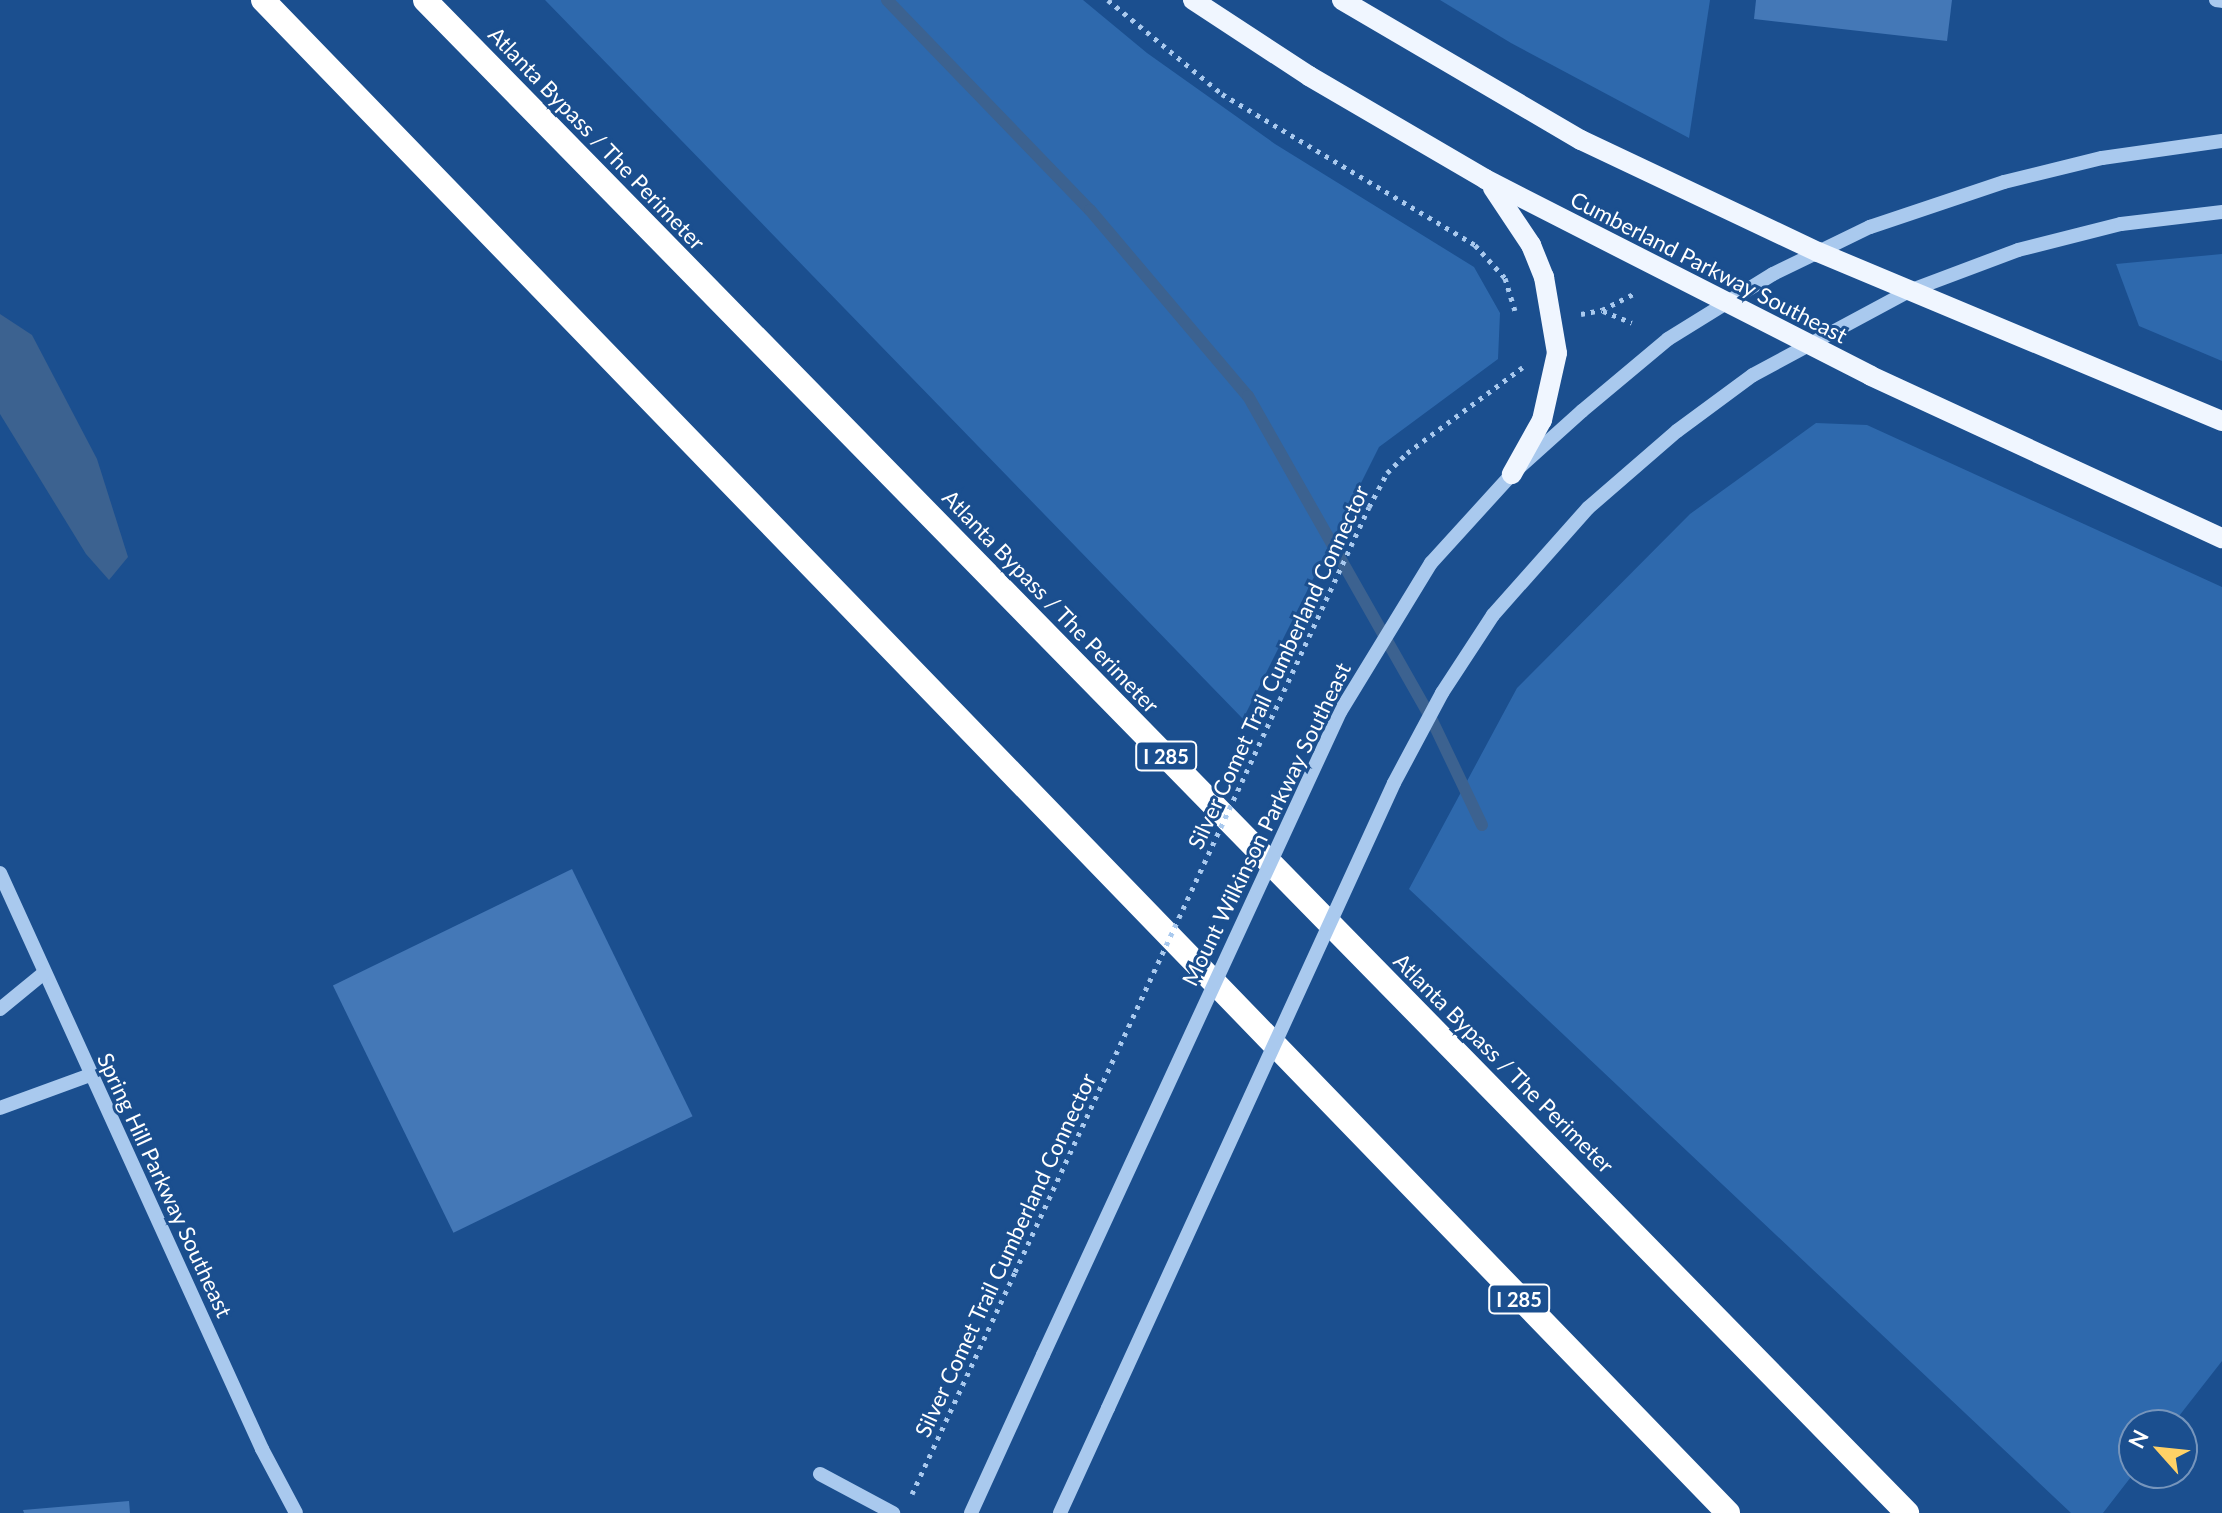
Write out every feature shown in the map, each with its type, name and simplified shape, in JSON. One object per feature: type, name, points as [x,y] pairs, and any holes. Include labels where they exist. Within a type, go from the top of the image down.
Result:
[{"type":"highway","name":"I 285","points":[[263,0],[1728,1513]]},
{"type":"highway","name":"Atlanta Bypass / The Perimeter","points":[[425,0],[1907,1513]]},
{"type":"main road","name":"Cumberland Parkway Southeast","points":[[1193,0],[1323,85],[1485,179],[1810,344],[2222,538]]},
{"type":"main road","points":[[1342,0],[1581,140],[1818,252],[2222,421]]},
{"type":"main road","points":[[1485,179],[1531,245],[1554,319],[1553,391],[1531,446],[1512,474]]},
{"type":"street","name":"Mount Wilkinson Parkway Southeast","points":[[971,1513],[1329,734],[1431,563],[1512,474],[1668,339],[1724,302],[1870,227],[2004,182],[2102,158],[2222,141]]},
{"type":"street","points":[[1060,1513],[1394,783],[1442,693],[1493,615],[1537,562],[1633,467],[1753,375],[1909,291],[2068,234],[2222,212]]},
{"type":"street","name":"Spring Hill Parkway Southeast","points":[[0,873],[90,1075],[296,1513]]},
{"type":"street","points":[[0,1009],[44,973]]},
{"type":"street","points":[[0,1108],[90,1075]]},
{"type":"street","points":[[820,1474],[893,1513]]},
{"type":"path","points":[[1108,0],[1222,94],[1475,245],[1505,278],[1516,314]]},
{"type":"path","points":[[1581,314],[1602,310],[1641,289]]},
{"type":"path","points":[[1602,310],[1632,323]]},
{"type":"path","name":"Silver Comet Trail Cumberland Connector","points":[[910,1499],[1387,473],[1407,453],[1524,366],[1523,352]]},
{"type":"shaded area","points":[[545,0],[1083,0],[1147,53],[1275,144],[1474,267],[1500,313],[1498,359],[1379,447],[1243,719]]},
{"type":"shaded area","points":[[1440,0],[1710,0],[1689,138],[1511,43]]},
{"type":"shaded area","points":[[2222,254],[2222,361],[2139,326],[2116,264]]},
{"type":"shaded area","points":[[0,314],[32,335],[97,459],[128,557],[109,580],[86,554],[0,414]]},
{"type":"shaded area","points":[[1816,423],[1867,425],[2222,587],[2222,1361],[2184,1409],[2118,1409],[2118,1489],[2122,1489],[2103,1513],[2071,1513],[1409,889],[1517,688],[1690,514]]},
{"type":"building","points":[[1756,0],[1952,0],[1947,41],[1754,19]]},
{"type":"building","points":[[572,869],[693,1116],[453,1233],[333,986]]},
{"type":"building","points":[[129,1501],[130,1513],[24,1513],[23,1510]]},
{"type":"waterway","points":[[887,0],[1090,210],[1248,396],[1429,714],[1482,825]]}]
